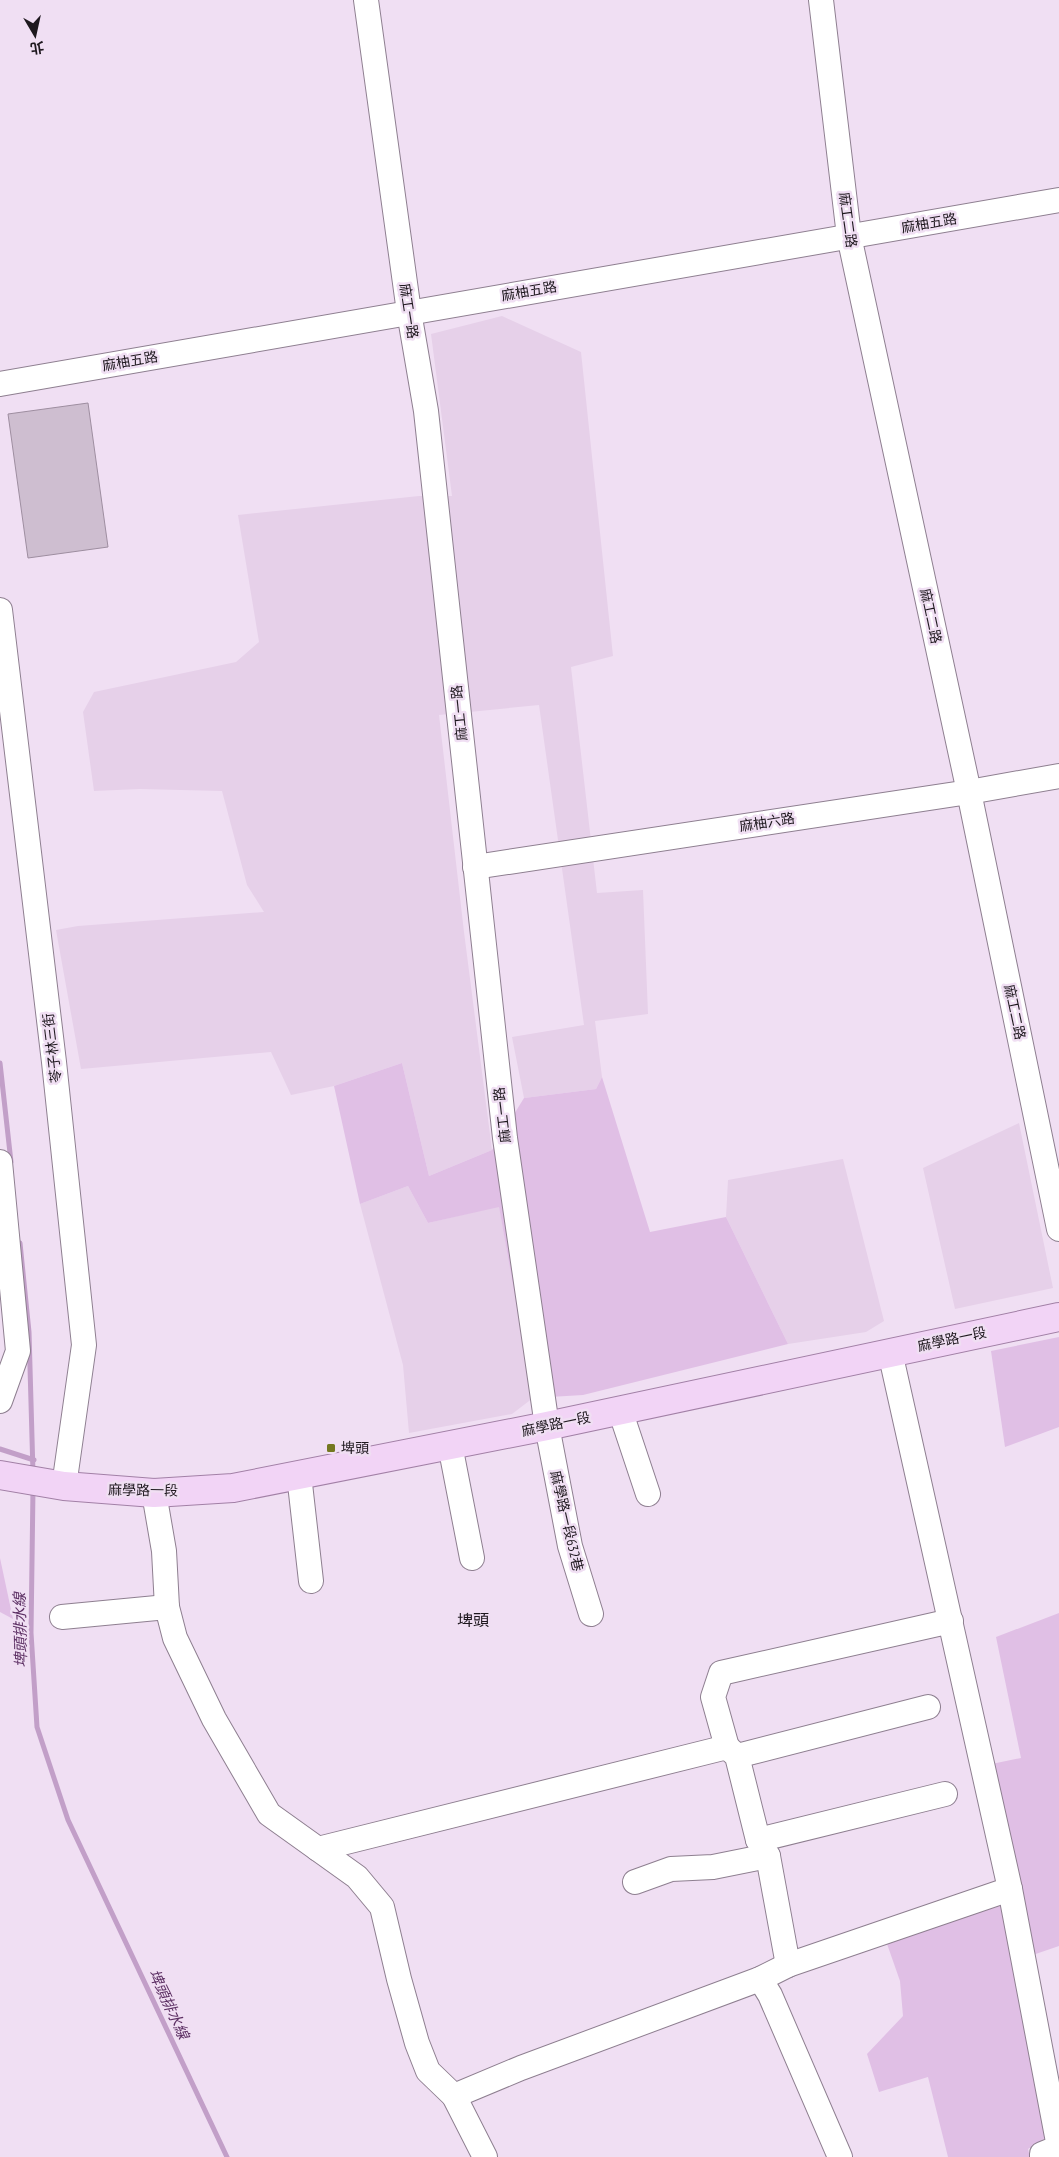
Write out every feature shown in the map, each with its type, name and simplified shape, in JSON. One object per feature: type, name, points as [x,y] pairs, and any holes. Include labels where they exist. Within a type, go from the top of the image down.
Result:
[{"type":"main road","name":"麻學路一段","points":[[0,1475],[57,1486],[154,1493],[233,1488],[547,1426],[1059,1317]]},
{"type":"street","name":"麻工一路","points":[[366,0],[409,312],[426,411],[505,1138],[547,1426]]},
{"type":"street","name":"麻工二路","points":[[821,0],[849,236],[970,792],[1059,1229]]},
{"type":"street","name":"麻柚五路","points":[[0,384],[1059,200]]},
{"type":"street","name":"苓子林三街","points":[[0,610],[55,1072],[84,1344],[57,1486]]},
{"type":"street","name":"麻柚六路","points":[[475,867],[970,792],[1059,776]]},
{"type":"street","points":[[0,1162],[18,1351],[0,1401]]},
{"type":"street","points":[[890,1352],[1010,1889],[1047,2152]]},
{"type":"street","points":[[620,1410],[648,1494]]},
{"type":"street","name":"麻學路一段632巷","points":[[547,1426],[570,1546],[591,1614]]},
{"type":"street","points":[[450,1445],[472,1558]]},
{"type":"street","points":[[299,1475],[311,1581]]},
{"type":"street","points":[[154,1493],[164,1551],[167,1607],[175,1638],[214,1719],[269,1814],[357,1877],[382,1907],[417,2043],[428,2071],[454,2096],[485,2157]]},
{"type":"street","points":[[62,1617],[167,1607]]},
{"type":"street","points":[[788,1965],[763,1848],[713,1698],[721,1673],[951,1622]]},
{"type":"street","points":[[318,1848],[928,1707]]},
{"type":"street","points":[[635,1882],[671,1869],[713,1866],[763,1848],[945,1794]]},
{"type":"street","points":[[454,2096],[521,2068],[760,1979],[788,1965],[1010,1889]]},
{"type":"street","points":[[760,1979],[770,1995],[840,2157]]},
{"type":"shaded area","points":[[502,316],[581,352],[613,656],[571,667],[597,893],[643,890],[648,1014],[595,1021],[602,1077],[596,1089],[524,1098],[512,1037],[584,1025],[539,705],[439,715],[492,1150],[429,1176],[402,1063],[334,1086],[291,1095],[271,1052],[81,1069],[56,930],[78,926],[264,912],[247,885],[222,791],[140,789],[94,791],[83,712],[94,692],[236,662],[259,642],[238,515],[419,496],[452,496],[431,334]]},
{"type":"shaded area","points":[[402,1063],[429,1176],[492,1150],[524,1098],[596,1089],[602,1077],[650,1232],[726,1217],[788,1344],[583,1395],[533,1398],[499,1207],[428,1223],[408,1186],[360,1204],[334,1086]]},
{"type":"shaded area","points":[[1019,1123],[1053,1288],[955,1309],[923,1168]]},
{"type":"shaded area","points":[[843,1159],[884,1321],[866,1332],[788,1344],[726,1217],[728,1180]]},
{"type":"shaded area","points":[[408,1186],[428,1223],[499,1206],[533,1398],[512,1414],[409,1433],[403,1365],[360,1204]]},
{"type":"shaded area","points":[[1059,1337],[1059,1427],[1005,1447],[991,1351]]},
{"type":"shaded area","points":[[0,1558],[13,1619],[0,1612]]},
{"type":"shaded area","points":[[1059,1613],[1059,1946],[1021,1959],[1059,2129],[1028,2149],[1030,2157],[948,2157],[928,2077],[879,2092],[867,2054],[903,2016],[900,1981],[886,1941],[1010,1903],[982,1766],[1021,1758],[996,1637]]},
{"type":"building","points":[[88,403],[108,547],[28,558],[8,414]]},
{"type":"waterway","name":"埤頭排水線","points":[[0,1063],[11,1162]]},
{"type":"waterway","name":"埤頭排水線","points":[[20,1243],[29,1332],[33,1473]]},
{"type":"waterway","points":[[0,1449],[34,1460]]},
{"type":"waterway","name":"埤頭排水線","points":[[33,1489],[31,1633],[37,1727],[68,1820],[227,2157]]},
{"type":"place","name":"埤頭","points":[[331,1448]]},
{"type":"district","name":"埤頭","points":[[473,1620]]}]
